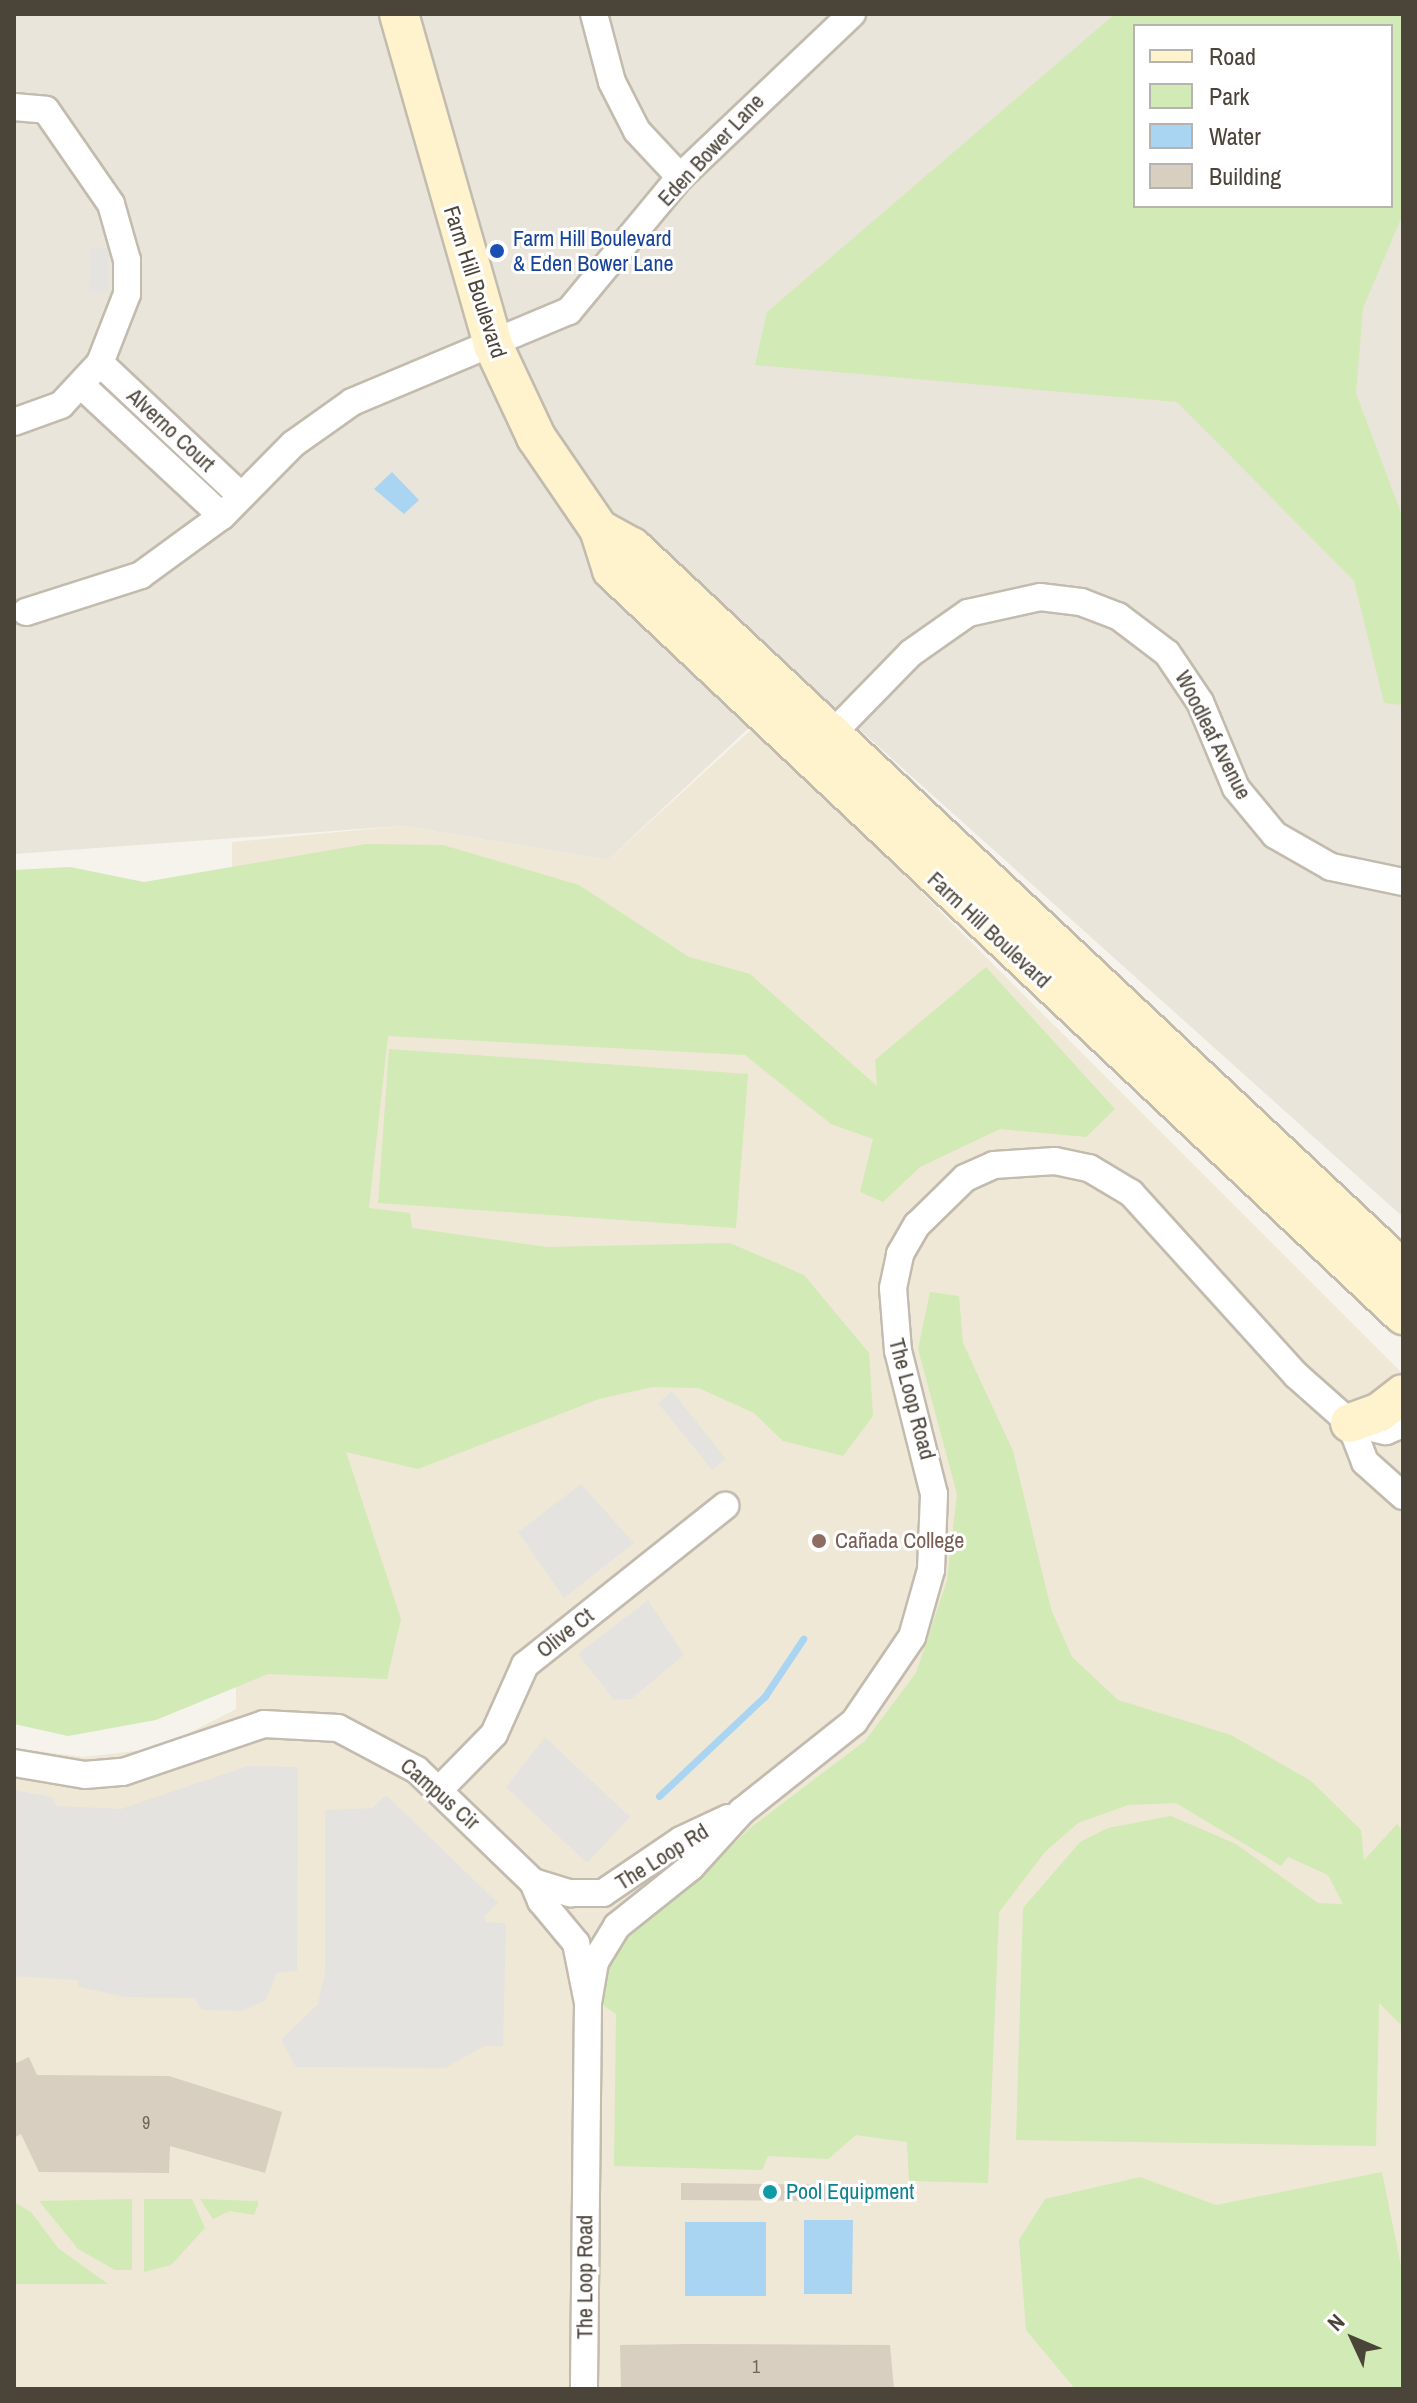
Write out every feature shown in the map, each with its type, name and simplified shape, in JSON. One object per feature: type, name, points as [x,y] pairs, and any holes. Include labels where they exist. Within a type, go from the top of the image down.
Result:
[{"type":"main road","name":"Farm Hill Boulevard","points":[[399,14],[493,345],[536,437],[599,529],[612,570],[1403,1315]]},
{"type":"main road","name":"Farm Hill Boulevard","points":[[599,529],[632,547],[829,737],[1403,1270]]},
{"type":"main road","points":[[1339,1255],[1403,1340]]},
{"type":"main road","points":[[1350,1423],[1380,1412],[1403,1394]]},
{"type":"street","points":[[594,14],[612,82],[637,131],[680,177]]},
{"type":"street","name":"Eden Bower Lane","points":[[26,612],[141,575],[222,516],[293,444],[352,402],[569,311],[680,177],[852,14]]},
{"type":"street","points":[[14,107],[46,110],[118,225],[127,294],[100,363],[81,385],[61,405],[14,422]]},
{"type":"street","name":"Alverno Court","points":[[100,363],[241,496]]},
{"type":"street","name":"Alverno Court","points":[[81,385],[222,516]]},
{"type":"street","name":"Woodleaf Avenue","points":[[829,737],[911,653],[968,613],[1040,597],[1081,602],[1118,616],[1167,653],[1200,702],[1236,788],[1275,835],[1331,867],[1403,882]]},
{"type":"street","name":"The Loop Road","points":[[584,2389],[588,2003],[595,1962],[617,1926],[691,1867],[742,1811],[854,1722],[896,1667],[924,1604],[934,1494],[898,1351],[893,1288],[900,1254],[917,1225],[965,1178],[994,1165],[1045,1160],[1112,1180],[1153,1213],[1296,1375],[1350,1423]]},
{"type":"street","points":[[1350,1423],[1386,1431],[1403,1424]]},
{"type":"street","points":[[1350,1423],[1365,1462],[1403,1496]]},
{"type":"street","name":"Olive Ct","points":[[440,1789],[494,1734],[525,1665],[725,1506]]},
{"type":"street","name":"Campus Cir","points":[[14,1763],[85,1775],[123,1772],[237,1730],[311,1723],[391,1752],[440,1789],[533,1882],[541,1901],[576,1943],[588,2003]]},
{"type":"street","name":"The Loop Rd","points":[[533,1882],[570,1893],[603,1893],[681,1840],[742,1811]]},
{"type":"shaded area","points":[[14,14],[1403,14],[1403,1217],[802,678],[608,860],[401,826],[14,854]]},
{"type":"shaded area","points":[[90,248],[109,248],[108,293],[89,292]]},
{"type":"shaded area","name":"Cañada College","points":[[755,726],[1403,1374],[1403,2389],[14,2389],[14,1748],[83,1757],[160,1748],[236,1709],[232,842],[401,826],[608,860]]},
{"type":"shaded area","points":[[672,1391],[726,1459],[712,1470],[658,1403]]},
{"type":"shaded area","points":[[581,1484],[634,1543],[564,1598],[518,1532]]},
{"type":"shaded area","points":[[648,1600],[684,1655],[631,1699],[614,1700],[578,1654]]},
{"type":"shaded area","points":[[545,1737],[630,1817],[587,1863],[506,1787]]},
{"type":"shaded area","points":[[248,1766],[298,1767],[297,1971],[277,1973],[266,2000],[242,2011],[202,2010],[194,1998],[125,1997],[79,1987],[77,1980],[14,1976],[14,1790],[52,1797],[57,1806],[121,1809]]},
{"type":"shaded area","points":[[386,1795],[498,1903],[484,1916],[486,1922],[506,1923],[503,2046],[484,2046],[445,2068],[296,2067],[281,2040],[318,2004],[325,1972],[325,1810],[372,1808]]},
{"type":"green space","points":[[1115,14],[1403,14],[1403,214],[1363,308],[1356,393],[1403,518],[1403,705],[1384,703],[1354,581],[1177,402],[755,365],[767,312]]},
{"type":"green space","points":[[366,844],[443,845],[579,885],[689,957],[750,974],[877,1086],[875,1060],[986,967],[1115,1109],[1086,1137],[1000,1129],[920,1167],[883,1202],[860,1192],[873,1139],[831,1124],[745,1055],[388,1036],[369,1208],[410,1213],[412,1228],[547,1247],[730,1243],[804,1275],[869,1353],[873,1416],[843,1456],[783,1441],[754,1413],[699,1388],[652,1387],[599,1399],[418,1469],[346,1452],[401,1619],[387,1679],[268,1674],[156,1720],[68,1736],[14,1724],[14,870],[70,867],[144,882]]},
{"type":"green space","points":[[389,1049],[748,1074],[736,1228],[378,1203]]},
{"type":"green space","points":[[930,1292],[959,1296],[963,1343],[1013,1451],[1051,1609],[1072,1657],[1118,1700],[1231,1735],[1311,1781],[1361,1830],[1364,1860],[1397,1824],[1403,1832],[1403,2027],[1379,2003],[1376,2146],[1016,2140],[1023,1908],[1080,1842],[1108,1828],[1171,1816],[1236,1844],[1318,1903],[1343,1904],[1328,1875],[1288,1857],[1281,1866],[1176,1803],[1128,1805],[1078,1823],[1045,1852],[999,1912],[988,2183],[909,2181],[907,2142],[856,2135],[828,2159],[768,2156],[762,2170],[614,2166],[616,2014],[604,2006],[605,1977],[620,1941],[697,1880],[750,1828],[865,1741],[916,1673],[947,1580],[957,1494],[918,1349]]},
{"type":"green space","points":[[1382,2172],[1403,2276],[1403,2389],[1075,2389],[1026,2330],[1019,2240],[1045,2199],[1140,2177],[1216,2205]]},
{"type":"green space","points":[[132,2199],[132,2270],[115,2270],[78,2249],[39,2201]]},
{"type":"green space","points":[[144,2199],[192,2199],[205,2228],[171,2265],[144,2272]]},
{"type":"green space","points":[[200,2199],[258,2201],[258,2205],[254,2215],[230,2211],[213,2219]]},
{"type":"green space","points":[[14,2202],[31,2212],[58,2248],[108,2284],[14,2284]]},
{"type":"water","points":[[392,472],[419,500],[404,514],[374,489]]},
{"type":"water","points":[[804,2220],[853,2220],[852,2294],[804,2294]]},
{"type":"water","points":[[685,2222],[766,2222],[766,2296],[685,2296]]},
{"type":"building","points":[[29,2057],[37,2075],[169,2076],[282,2112],[265,2173],[170,2146],[169,2173],[39,2172],[21,2134],[14,2138],[14,2064]]},
{"type":"building","name":"Pool Equipment","points":[[681,2183],[860,2185],[858,2201],[681,2200]]},
{"type":"building","points":[[620,2345],[890,2345],[894,2389],[621,2389]]},
{"type":"waterway","points":[[659,1796],[765,1696],[803,1639]]},
{"type":"place","name":"Farm Hill Boulevard & Eden Bower Lane","points":[[497,251]]},
{"type":"place","name":"Cañada College","points":[[819,1541]]},
{"type":"place","name":"Pool Equipment","points":[[770,2192]]}]
